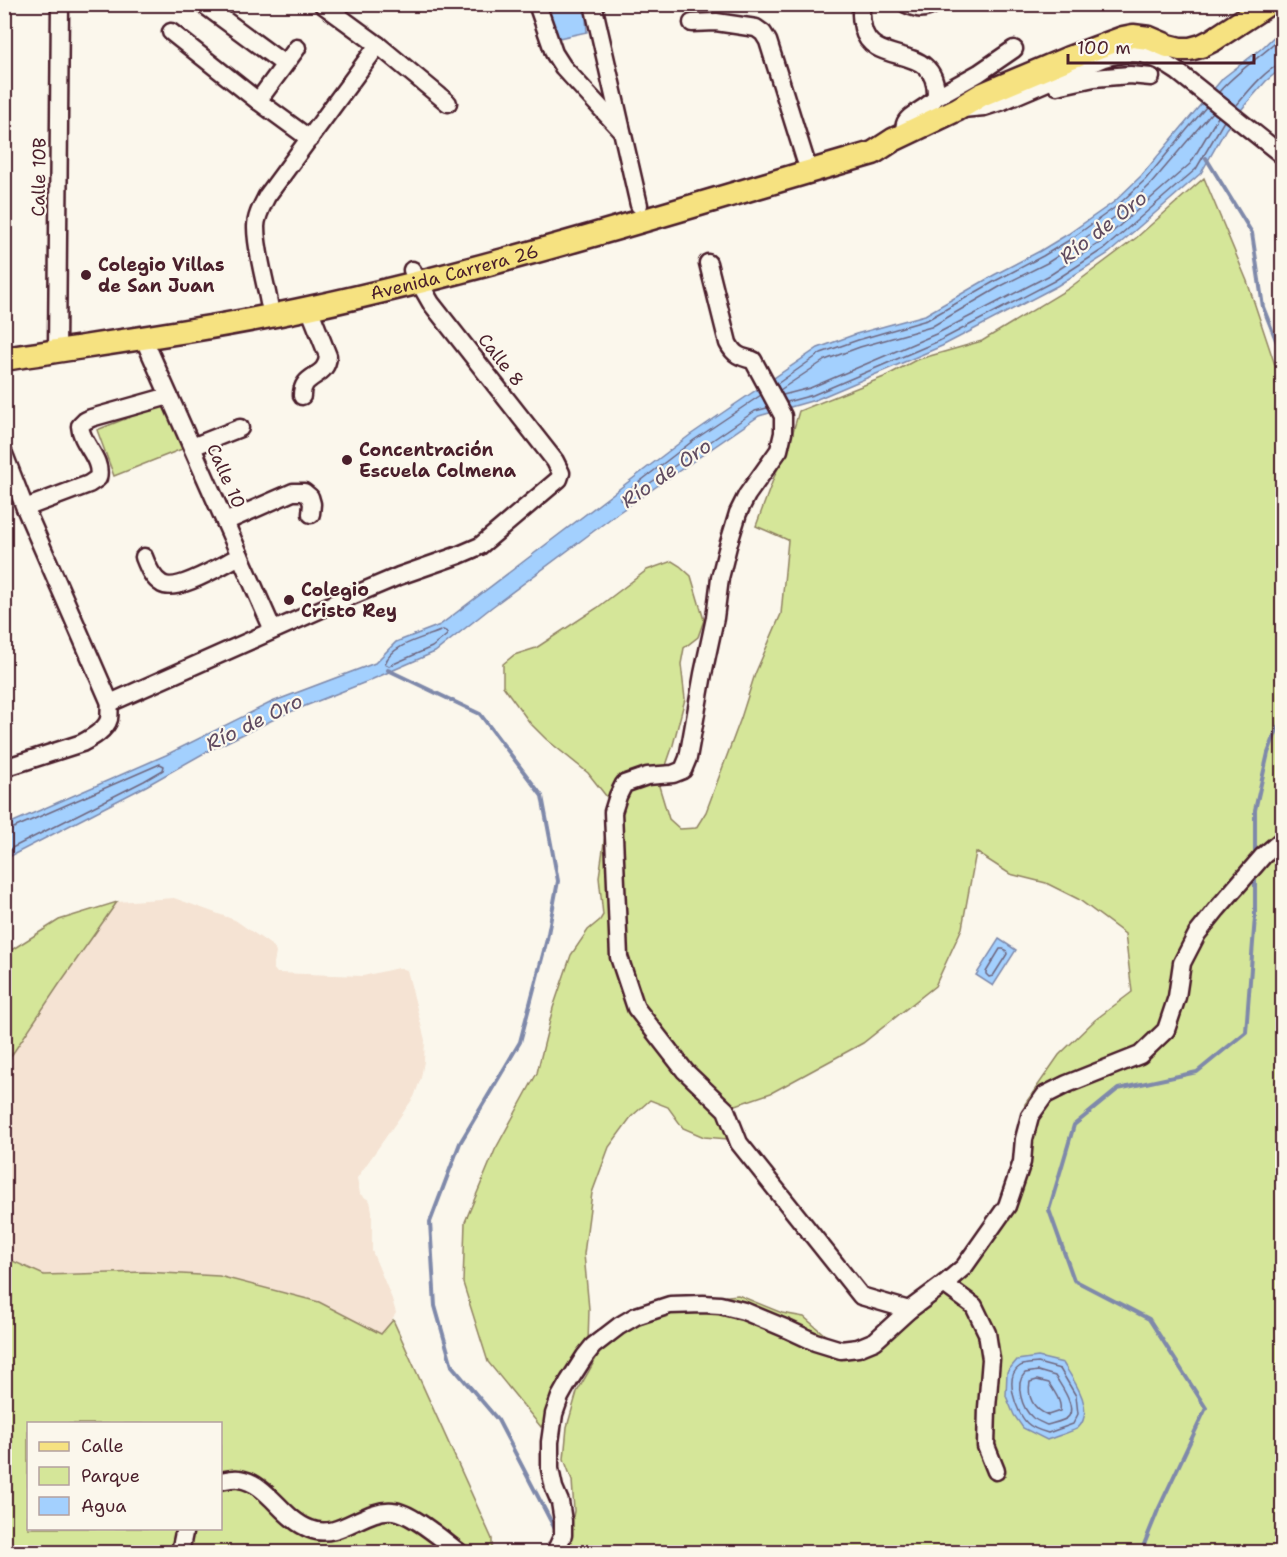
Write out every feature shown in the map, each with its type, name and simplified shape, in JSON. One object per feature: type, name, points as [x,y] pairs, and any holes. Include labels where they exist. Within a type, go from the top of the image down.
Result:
[{"type":"main road","name":"Avenida Carrera 26","points":[[4,359],[57,343],[416,276],[551,246],[873,153],[981,95],[1032,72],[1123,38],[1142,36],[1180,49],[1201,46],[1268,4]]},
{"type":"main road","name":"Avenida Carrera 26","points":[[4,344],[143,338],[309,308],[416,276],[482,251],[805,159],[871,141],[899,137]]},
{"type":"street","name":"Calle 10B","points":[[57,343],[60,4]]},
{"type":"street","points":[[203,4],[284,64]]},
{"type":"street","points":[[322,4],[378,45],[448,102]]},
{"type":"street","points":[[537,4],[554,53],[562,67],[621,130]]},
{"type":"street","points":[[593,4],[639,206]]},
{"type":"street","points":[[862,4],[861,22],[864,35],[878,48],[918,60],[926,65],[934,77],[936,96]]},
{"type":"street","points":[[906,4],[917,9],[925,9],[934,4]]},
{"type":"street","points":[[692,23],[726,23],[756,28],[763,33],[768,41],[805,159]]},
{"type":"street","points":[[171,32],[310,139]]},
{"type":"street","points":[[269,303],[256,226],[260,210],[267,196],[378,45]]},
{"type":"street","points":[[258,101],[297,48]]},
{"type":"street","points":[[899,137],[908,118],[930,104],[936,96],[979,73],[1014,49]]},
{"type":"street","points":[[958,109],[984,107],[1117,54],[1148,55],[1178,72],[1282,155]]},
{"type":"street","points":[[1025,91],[1094,78],[1151,76]]},
{"type":"street","points":[[708,263],[728,343],[733,353],[753,360],[783,416],[783,433],[779,450],[747,495],[738,513],[728,546],[720,578],[715,618],[688,758],[683,770],[673,774],[647,776],[624,784],[612,812],[619,957],[636,1008],[685,1071],[726,1110],[739,1143],[861,1296],[909,1310]]},
{"type":"street","name":"Calle 8","points":[[273,630],[399,576],[480,546],[559,479],[561,473],[555,461],[431,303],[416,276]]},
{"type":"street","points":[[302,396],[301,389],[305,383],[324,370],[328,364],[328,356],[309,308]]},
{"type":"street","name":"Calle 10","points":[[143,338],[273,630]]},
{"type":"street","points":[[25,508],[89,484],[98,478],[99,467],[80,432],[80,426],[85,421],[169,396]]},
{"type":"street","points":[[192,447],[240,428]]},
{"type":"street","points":[[4,454],[9,480],[25,508],[110,703],[108,720],[105,725],[82,743],[4,768]]},
{"type":"street","points":[[225,522],[293,492],[304,492],[310,497],[311,514]]},
{"type":"street","points":[[144,557],[153,576],[162,584],[171,586],[184,583],[240,556]]},
{"type":"street","points":[[110,703],[273,630]]},
{"type":"street","points":[[555,1552],[563,1535],[560,1502],[550,1469],[550,1443],[555,1414],[568,1381],[593,1346],[636,1316],[670,1305],[703,1304],[720,1305],[744,1311],[815,1342],[841,1350],[858,1348],[875,1341],[909,1310],[964,1267],[1007,1206],[1022,1162],[1024,1139],[1030,1116],[1045,1095],[1140,1055],[1166,1029],[1177,997],[1182,963],[1197,934],[1263,856],[1282,840]]},
{"type":"street","points":[[944,1284],[974,1306],[987,1333],[991,1359],[986,1446],[996,1471]]},
{"type":"street","points":[[222,1481],[239,1479],[254,1485],[266,1492],[289,1516],[308,1529],[319,1532],[332,1530],[370,1515],[394,1511],[408,1515],[459,1552]]},
{"type":"street","points":[[180,1552],[185,1530]]},
{"type":"shaded area","points":[[174,898],[235,920],[274,947],[276,953],[273,968],[277,973],[363,976],[398,968],[407,970],[425,1040],[421,1078],[414,1097],[357,1178],[360,1194],[370,1201],[372,1251],[396,1313],[382,1334],[319,1302],[219,1276],[144,1272],[44,1275],[8,1258],[4,1253],[4,1074],[11,1056],[117,902]]},
{"type":"green space","points":[[1204,178],[1247,281],[1282,386],[1282,1552],[552,1552],[568,1545],[574,1511],[572,1480],[564,1459],[567,1427],[577,1392],[618,1320],[679,1301],[738,1295],[782,1313],[804,1317],[840,1348],[859,1346],[962,1263],[1004,1205],[1019,1161],[1025,1104],[1059,1055],[1095,1020],[1132,992],[1125,934],[1078,899],[1046,883],[1010,874],[976,852],[962,928],[935,986],[863,1043],[771,1093],[733,1106],[740,1140],[704,1137],[683,1128],[668,1107],[650,1100],[631,1117],[609,1147],[592,1193],[584,1254],[589,1309],[588,1344],[541,1427],[488,1362],[463,1283],[465,1222],[495,1150],[537,1073],[553,1008],[571,955],[588,930],[603,915],[599,877],[610,801],[588,773],[530,723],[503,686],[503,664],[514,655],[536,648],[597,608],[647,570],[672,561],[680,566],[691,576],[704,620],[698,637],[684,648],[681,664],[685,699],[659,786],[669,819],[680,829],[696,828],[706,812],[755,674],[781,614],[788,540],[756,526],[790,442],[799,411],[884,377],[916,360],[982,341],[1068,289],[1136,238]]},
{"type":"green space","points":[[165,403],[182,449],[114,476],[97,430]]},
{"type":"green space","points":[[117,902],[11,1056],[5,1074],[5,954],[59,920]]},
{"type":"green space","points":[[4,1253],[8,1259],[44,1275],[144,1272],[219,1276],[319,1302],[381,1334],[393,1320],[492,1539],[492,1552],[5,1552]]},
{"type":"water","points":[[545,5],[585,5],[587,32],[554,39]]},
{"type":"water","name":"Río de Oro","points":[[1282,29],[1282,68],[1266,81],[1226,129],[1201,173],[1109,253],[1057,286],[942,346],[815,400],[759,416],[618,513],[435,652],[285,714],[206,752],[146,786],[5,859],[4,826],[166,755],[272,702],[375,663],[396,642],[440,625],[690,435],[818,348],[856,334],[925,315],[1068,234],[1114,202],[1141,176],[1223,78],[1262,48]]},
{"type":"water","points":[[999,939],[1016,950],[993,986],[976,975]]},
{"type":"water","points":[[1038,1357],[1063,1363],[1077,1386],[1085,1412],[1078,1428],[1047,1440],[1023,1428],[1014,1415],[1006,1396],[1007,1372],[1017,1360]]},
{"type":"waterway","points":[[1206,158],[1252,233],[1263,307],[1282,355]]},
{"type":"waterway","points":[[388,670],[480,714],[542,796],[558,881],[547,939],[520,1042],[460,1143],[430,1222],[435,1306],[452,1366],[498,1420],[556,1531]]},
{"type":"waterway","points":[[1255,858],[1255,810],[1268,753],[1282,717]]},
{"type":"waterway","points":[[1141,1552],[1206,1408],[1149,1319],[1074,1280],[1049,1210],[1074,1125],[1118,1089],[1197,1072],[1246,1032],[1255,917],[1255,875]]},
{"type":"place","name":"Colegio Villas de San Juan","points":[[86,275]]},
{"type":"place","name":"Concentración Escuela Colmena","points":[[347,460]]},
{"type":"place","name":"Colegio Cristo Rey","points":[[289,600]]}]
